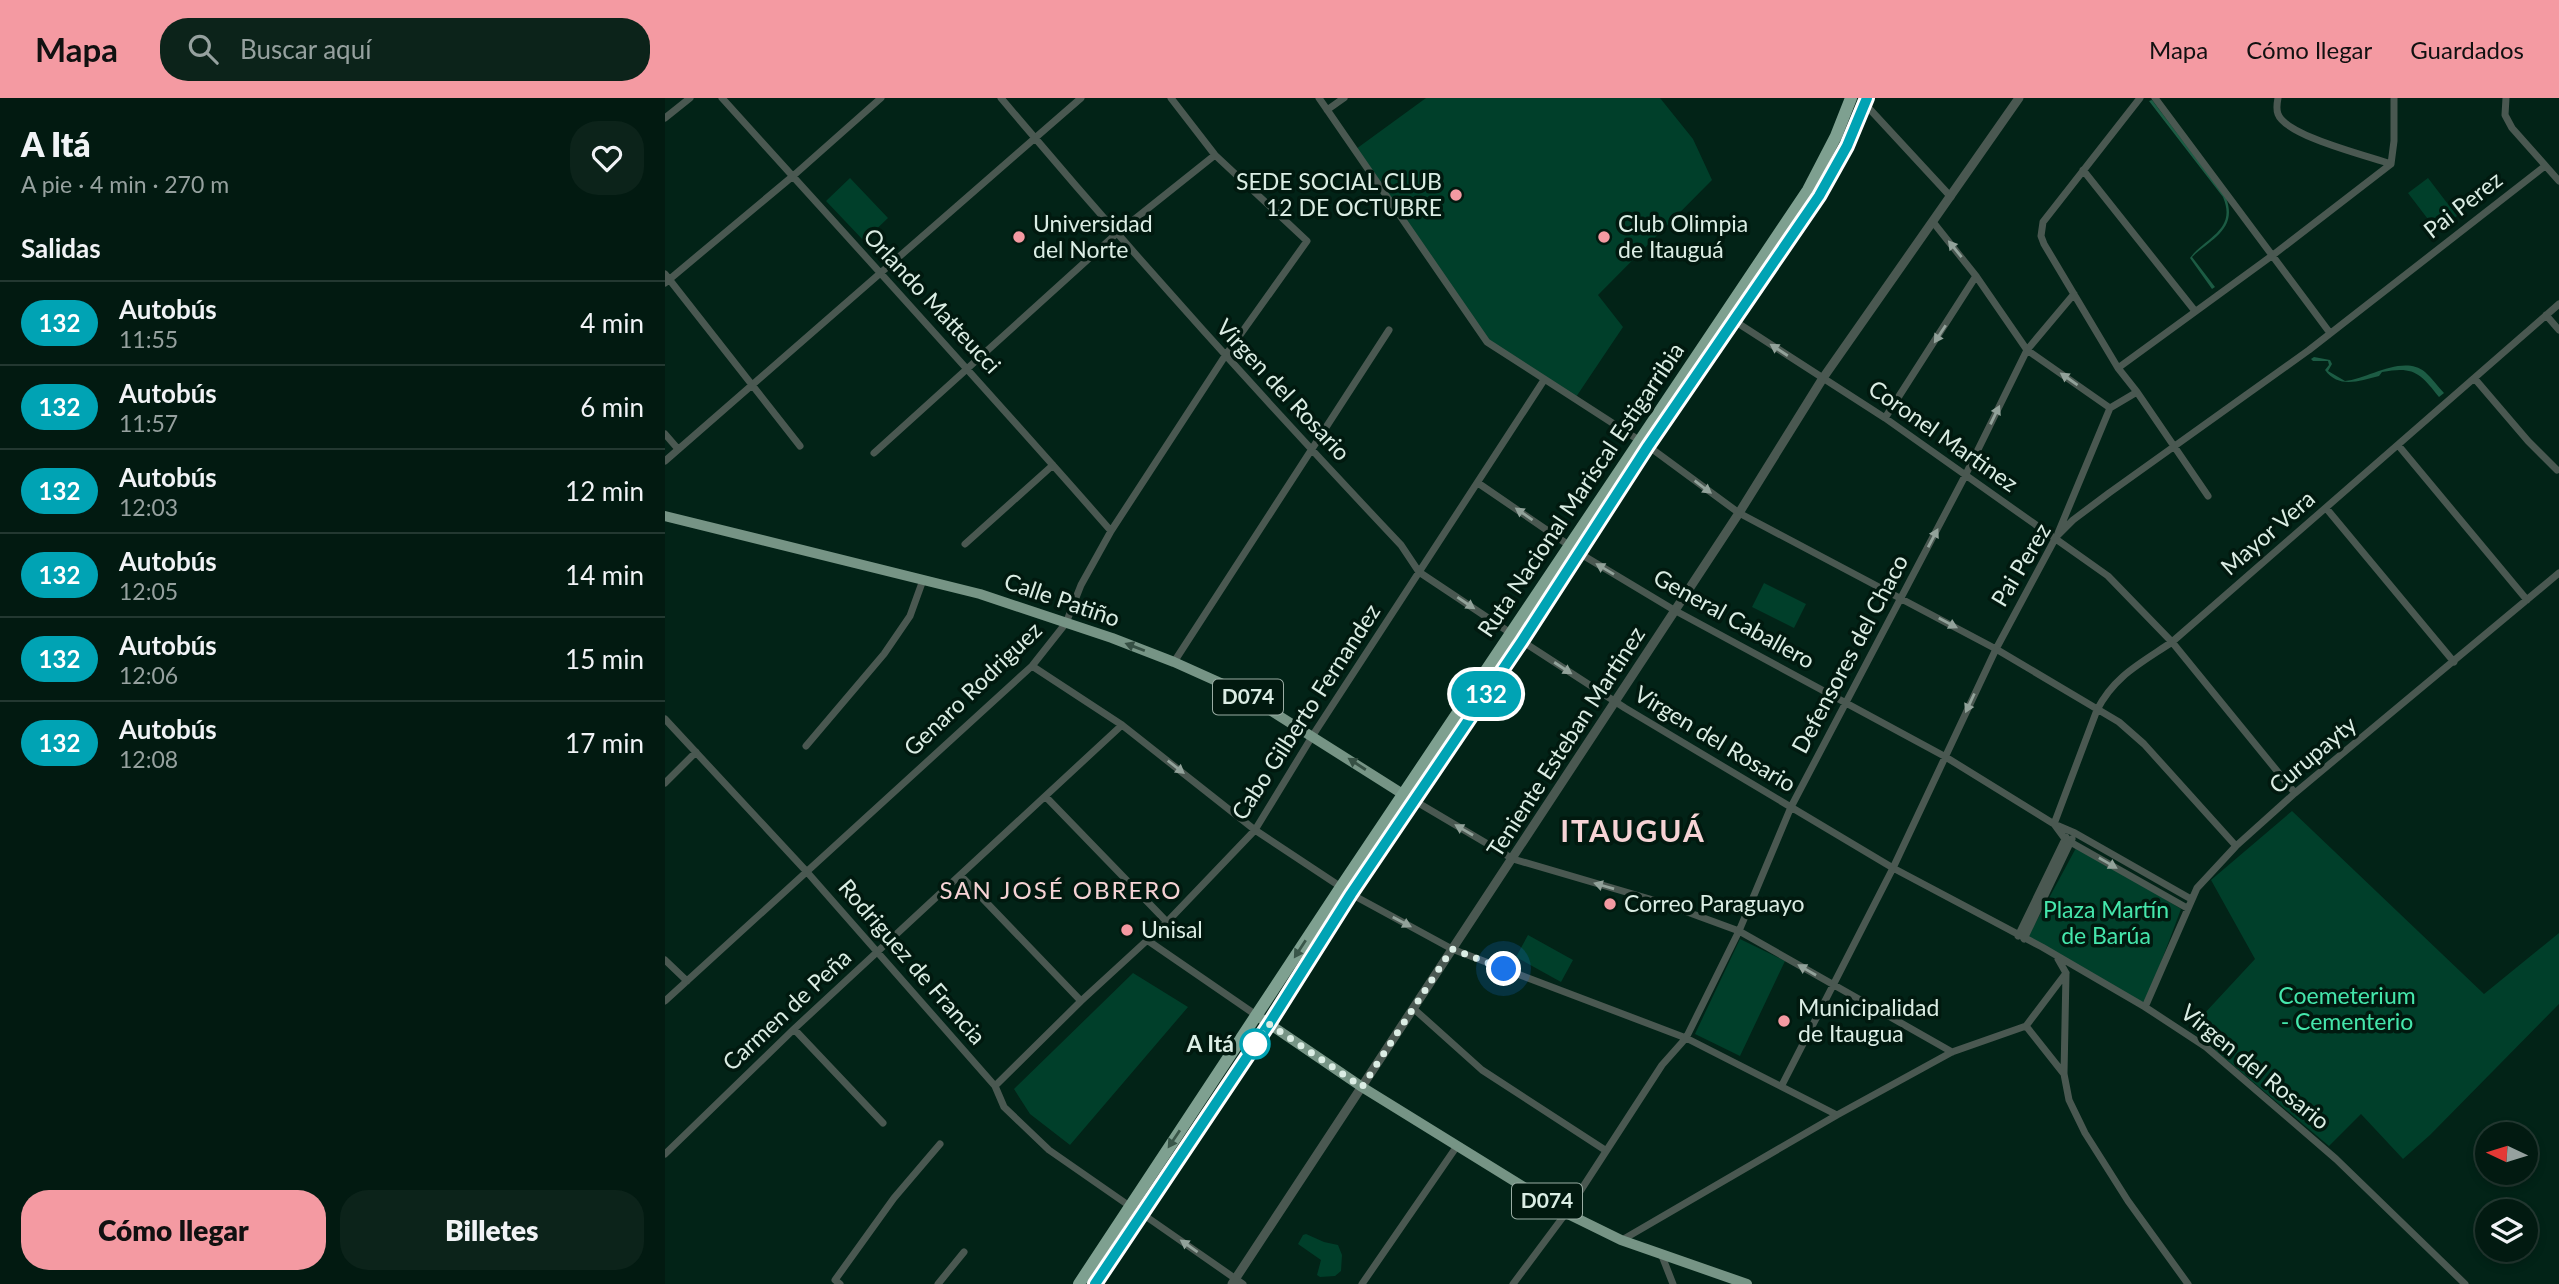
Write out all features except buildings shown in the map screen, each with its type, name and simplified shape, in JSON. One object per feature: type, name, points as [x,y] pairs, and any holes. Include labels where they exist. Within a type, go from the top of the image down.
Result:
[{"type":"highway","name":"Ruta Nacional Mariscal Estigarribia","points":[[1079,1284],[1256,1015],[1409,798],[1644,443],[1723,315],[1808,190],[1836,136],[1851,98]]},
{"type":"highway","name":"Ruta Nacional Mariscal Estigarribia","points":[[1644,443],[1735,322],[1819,196],[1847,146],[1866,101]]},
{"type":"highway","name":"Ruta Nacional Mariscal Estigarribia","points":[[1095,1284],[1269,1024],[1346,890]]},
{"type":"main road","name":"Calle Patiño","points":[[665,516],[980,594],[1174,662],[1243,694],[1409,798]]},
{"type":"main road","points":[[1256,1015],[1269,1024]]},
{"type":"main road","name":"D074","points":[[1269,1024],[1362,1087],[1566,1213],[1621,1240],[1747,1284]]},
{"type":"street","points":[[665,118],[690,98]]},
{"type":"street","name":"Orlando Matteucci","points":[[722,98],[967,367],[1111,531]]},
{"type":"street","points":[[800,446],[752,382],[666,279],[793,176],[881,98]]},
{"type":"street","name":"Virgen del Rosario","points":[[1001,98],[1225,356],[1401,545],[1419,572],[1614,701],[1893,868],[2145,1007],[2206,1047],[2336,1159],[2465,1284]]},
{"type":"street","points":[[665,461],[752,382],[1080,98]]},
{"type":"street","points":[[874,453],[1117,234],[1215,155],[1171,98]]},
{"type":"street","points":[[1319,98],[1487,342],[1644,443],[1739,513],[1996,649],[2119,722],[2144,744],[2236,846]]},
{"type":"street","points":[[1327,110],[1344,98]]},
{"type":"street","name":"Teniente Esteban Martinez","points":[[1237,1282],[1739,513],[1823,378],[2019,98]]},
{"type":"street","points":[[2140,98],[2042,227],[2044,244],[2117,368],[2176,446],[2208,496]]},
{"type":"street","points":[[2155,98],[2330,333]]},
{"type":"street","points":[[2277,98],[2278,114],[2288,126],[2322,142],[2391,164]]},
{"type":"street","points":[[2117,368],[2273,255],[2391,164],[2394,98]]},
{"type":"street","points":[[2506,98],[2505,115],[2512,128],[2559,181]]},
{"type":"street","points":[[1866,101],[1951,197]]},
{"type":"street","name":"Genaro Rodriguez","points":[[665,1001],[1032,666],[1066,623],[1081,585],[1111,531],[1225,356],[1307,241],[1215,155]]},
{"type":"street","name":"Pai Perez","points":[[1782,1086],[1893,868],[1996,649],[2056,537],[2073,520],[2309,350],[2545,166]]},
{"type":"street","points":[[2083,170],[2195,311]]},
{"type":"street","points":[[1933,222],[1976,276],[2027,351],[2110,408]]},
{"type":"street","points":[[1885,418],[1976,276]]},
{"type":"street","name":"Defensores del Chaco","points":[[1513,1284],[1566,1213],[1662,1065],[1686,1038],[1739,931],[1791,807],[1965,476],[2027,351],[2074,294]]},
{"type":"street","name":"Mayor Vera","points":[[2054,824],[2097,710],[2119,678],[2172,642],[2559,304]]},
{"type":"street","name":"Coronel Martinez","points":[[1723,315],[1885,418],[2108,576],[2172,642],[2295,793]]},
{"type":"street","points":[[2546,315],[2559,330]]},
{"type":"street","points":[[1174,662],[1389,330]]},
{"type":"street","points":[[2475,379],[2528,441],[2557,470]]},
{"type":"street","name":"Cabo Gilberto Fernandez","points":[[995,1086],[1081,1001],[1167,922],[1255,830],[1544,380]]},
{"type":"street","points":[[2056,537],[2110,408],[2137,392]]},
{"type":"street","points":[[665,434],[678,449]]},
{"type":"street","points":[[2398,445],[2527,600]]},
{"type":"street","points":[[965,544],[1053,465]]},
{"type":"street","name":"General Caballero","points":[[1478,483],[1574,549],[1675,610],[1944,757],[2054,824],[2072,831],[2191,899]]},
{"type":"street","points":[[2326,508],[2454,662]]},
{"type":"street","name":"Curupayty","points":[[2145,1007],[2197,888],[2236,846],[2295,793],[2559,573]]},
{"type":"street","points":[[806,746],[884,654],[910,617],[923,580]]},
{"type":"street","points":[[1032,666],[1122,725],[1255,830],[1346,890],[1452,949],[1686,1038],[1837,1115]]},
{"type":"street","name":"Rodriguez de Francia","points":[[665,719],[807,872],[995,1086],[1004,1107],[1049,1150],[1237,1282]]},
{"type":"street","name":"Carmen de Peña","points":[[665,1154],[794,1028],[961,877],[1122,725]]},
{"type":"street","points":[[665,783],[696,752]]},
{"type":"street","points":[[1046,797],[1167,922]]},
{"type":"street","points":[[1409,798],[1513,859],[1660,902],[1739,931],[1952,1052]]},
{"type":"street","name":"General Caballero","points":[[2054,824],[2068,841],[2187,908]]},
{"type":"street","points":[[2021,937],[2072,831]]},
{"type":"street","points":[[961,877],[1081,1001]]},
{"type":"street","points":[[1147,940],[1256,1015]]},
{"type":"street","points":[[2058,958],[2066,973],[2064,1074],[2069,1100],[2085,1133],[2128,1201],[2188,1284]]},
{"type":"street","points":[[665,960],[687,981]]},
{"type":"street","points":[[1621,1240],[1952,1052],[2026,1026],[2066,973]]},
{"type":"street","points":[[1414,1009],[1482,1070],[1605,1150]]},
{"type":"street","points":[[2026,1026],[2064,1074]]},
{"type":"street","points":[[794,1028],[883,1123]]},
{"type":"street","points":[[840,1284],[835,1280],[842,1270],[894,1198],[940,1144]]},
{"type":"street","points":[[1362,1284],[1457,1146]]},
{"type":"street","points":[[938,1284],[964,1252]]},
{"type":"street","points":[[1662,1256],[1673,1284]]},
{"type":"green space","points":[[1426,98],[1660,98],[1693,139],[1712,180],[1598,295],[1623,327],[1576,397],[1485,338],[1356,149]]},
{"type":"green space","points":[[850,178],[888,218],[864,241],[826,201]]},
{"type":"green space","points":[[2428,178],[2457,216],[2437,231],[2408,193]]},
{"type":"green space","points":[[1764,583],[1806,604],[1794,628],[1752,607]]},
{"type":"green space","name":"Coemeterium - Cementerio","points":[[2292,811],[2484,994],[2559,933],[2559,1004],[2403,1159],[2361,1114],[2329,1146],[2190,1029],[2255,959],[2211,880]]},
{"type":"green space","name":"Plaza Martín de Barúa","points":[[2076,848],[2181,909],[2145,1005],[2028,937]]},
{"type":"green space","points":[[1528,935],[1573,960],[1561,982],[1516,957]]},
{"type":"green space","points":[[1740,939],[1785,961],[1740,1056],[1695,1034]]},
{"type":"green space","points":[[1133,973],[1188,1007],[1070,1145],[1030,1114],[1014,1089]]},
{"type":"green space","points":[[1306,1234],[1338,1245],[1342,1255],[1341,1271],[1335,1276],[1317,1275],[1321,1260],[1298,1244]]},
{"type":"shaded area","points":[[2152,100],[2226,198],[2229,209],[2226,226],[2192,257],[2215,287],[2212,289],[2190,258],[2223,225],[2226,208],[2223,197],[2149,101]]},
{"type":"shaded area","points":[[2314,357],[2330,360],[2332,364],[2328,371],[2345,381],[2396,366],[2416,367],[2428,374],[2444,393],[2439,397],[2421,377],[2402,370],[2343,382],[2325,370],[2329,365],[2328,361],[2313,361],[2311,359]]},
{"type":"bus line","name":"132","points":[[1095,1284],[1269,1024],[1351,894],[1522,641],[1648,446],[1819,196],[1847,146],[1867,98]]},
{"type":"place","name":"SEDE SOCIAL CLUB 12 DE OCTUBRE","points":[[1456,195]]},
{"type":"place","name":"Universidad del Norte","points":[[1019,237]]},
{"type":"place","name":"Club Olimpia de Itauguá","points":[[1604,237]]},
{"type":"place","name":"Correo Paraguayo","points":[[1610,904]]},
{"type":"place","name":"Unisal","points":[[1127,930]]},
{"type":"place","name":"Municipalidad de Itaugua","points":[[1784,1021]]},
{"type":"place","name":"A Itá","points":[[1255,1044]]},
{"type":"district","name":"ITAUGUÁ","points":[[1633,832]]},
{"type":"district","name":"SAN JOSÉ OBRERO","points":[[1061,891]]},
{"type":"route","points":[[1255,1044],[1269,1024],[1362,1087],[1452,949],[1504,969]]}]
